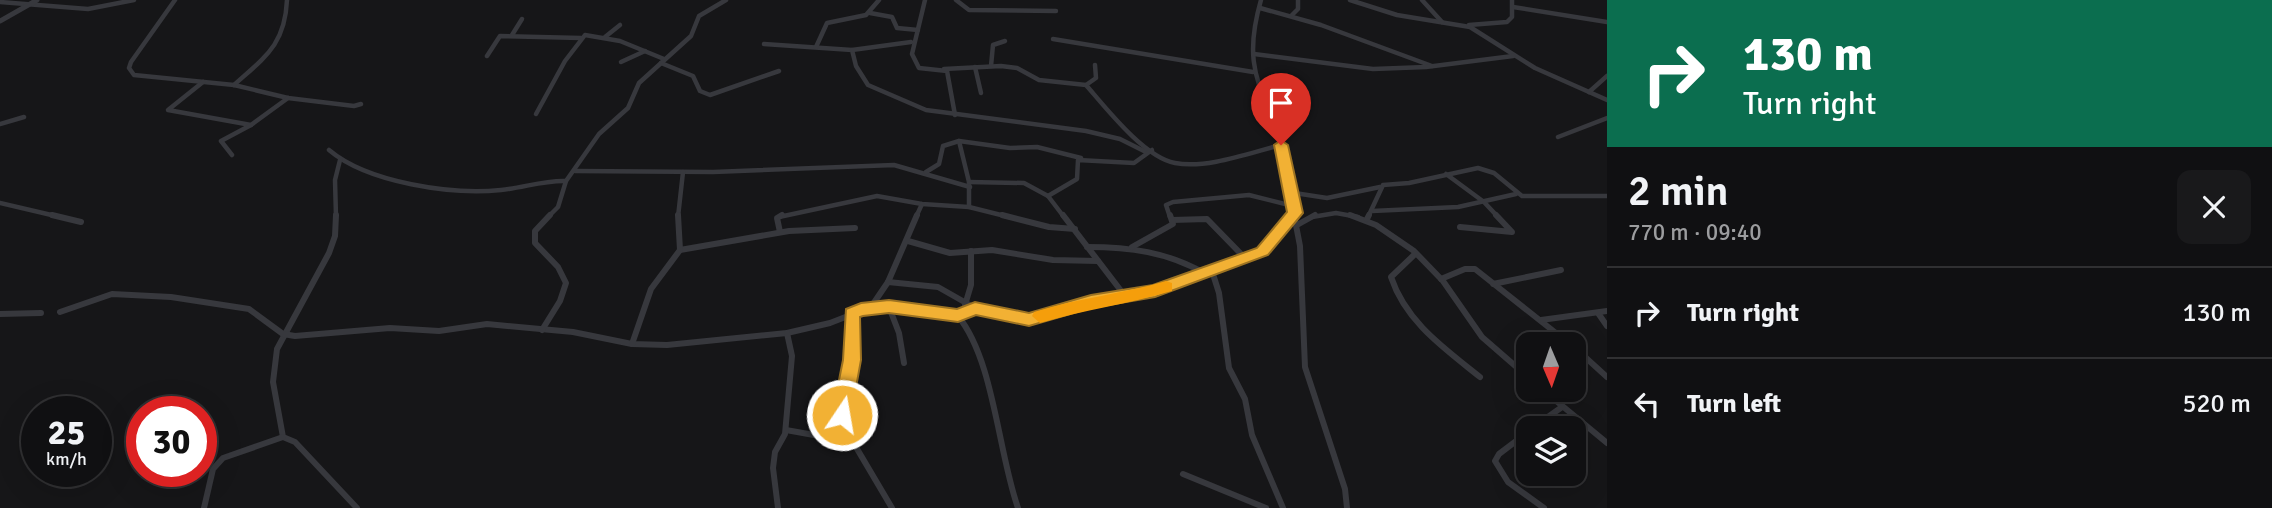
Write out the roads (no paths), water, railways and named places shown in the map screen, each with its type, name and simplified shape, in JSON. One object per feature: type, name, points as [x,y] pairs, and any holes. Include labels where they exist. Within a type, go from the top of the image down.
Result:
[{"type":"street","points":[[0,2],[35,1],[89,9],[134,0]]},
{"type":"street","points":[[175,0],[129,68],[142,77],[234,85],[288,98],[354,106],[361,104]]},
{"type":"street","points":[[234,85],[274,49],[286,24],[286,0]]},
{"type":"street","points":[[541,330],[563,296],[567,279],[561,267],[535,243],[533,236],[558,207],[566,181],[604,127],[628,108],[639,83],[691,36],[699,16],[726,0]]},
{"type":"street","points":[[870,13],[879,0]]},
{"type":"street","points":[[925,0],[918,30],[911,42],[916,66],[944,69],[991,66],[1017,68],[1039,80],[1086,85],[1149,151]]},
{"type":"street","points":[[956,0],[969,10],[1056,11]]},
{"type":"street","points":[[1261,0],[1252,31],[1253,72],[1281,145],[1288,192],[1297,225],[1306,367],[1345,489],[1347,508]]},
{"type":"street","points":[[1292,15],[1298,9],[1298,0]]},
{"type":"street","points":[[1350,0],[1397,15],[1459,24],[1507,22],[1512,17],[1512,0]]},
{"type":"street","points":[[1422,0],[1442,22]]},
{"type":"street","points":[[0,21],[35,1]]},
{"type":"street","points":[[1513,7],[1607,22]]},
{"type":"street","points":[[1260,8],[1292,15],[1435,67]]},
{"type":"street","points":[[816,47],[827,23],[870,13],[891,17],[897,28],[918,30]]},
{"type":"street","points":[[512,36],[522,19]]},
{"type":"street","points":[[1459,24],[1476,30],[1513,56],[1607,100]]},
{"type":"street","points":[[605,37],[620,25]]},
{"type":"street","points":[[487,56],[497,37],[605,37],[645,51],[693,76],[700,91],[710,95],[779,71]]},
{"type":"street","points":[[536,114],[551,92],[567,56],[581,38]]},
{"type":"street","points":[[1053,38],[1253,72]]},
{"type":"street","points":[[991,66],[990,54],[993,45],[1005,41]]},
{"type":"street","points":[[764,44],[852,50],[911,42]]},
{"type":"street","points":[[852,50],[862,78],[872,88],[926,110],[1086,131],[1120,139],[1175,163],[1281,145]]},
{"type":"street","points":[[621,62],[645,51]]},
{"type":"street","points":[[1254,54],[1350,68],[1435,67],[1513,56]]},
{"type":"street","points":[[1086,85],[1096,78],[1095,65]]},
{"type":"street","points":[[975,67],[981,93]]},
{"type":"street","points":[[944,69],[949,75],[954,115]]},
{"type":"street","points":[[1589,92],[1607,76]]},
{"type":"street","points":[[204,82],[168,110],[251,125]]},
{"type":"street","points":[[232,155],[224,149],[221,141],[251,125],[288,98]]},
{"type":"street","points":[[0,124],[24,117]]},
{"type":"street","points":[[1559,136],[1607,118]]},
{"type":"street","points":[[925,172],[939,164],[943,146],[959,141],[1010,148],[1041,147],[1081,158],[1134,163],[1149,151]]},
{"type":"street","points":[[959,141],[970,184],[969,207]]},
{"type":"street","points":[[329,149],[340,160],[406,184],[436,191],[470,194],[506,190],[542,181],[566,181]]},
{"type":"street","points":[[1048,196],[1077,179],[1078,160],[1081,158]]},
{"type":"street","points":[[284,437],[273,391],[276,351],[283,334],[295,319],[296,310],[335,237],[336,212],[332,198],[340,160]]},
{"type":"street","points":[[575,171],[683,172],[870,164],[894,165],[970,184],[1024,183],[1048,196],[1125,296]]},
{"type":"street","points":[[1288,192],[1327,198],[1467,168],[1487,170],[1516,194]]},
{"type":"street","points":[[632,344],[651,289],[680,250],[678,224],[679,210],[685,195],[683,172]]},
{"type":"street","points":[[1446,174],[1484,202],[1512,232],[1460,227]]},
{"type":"street","points":[[1367,219],[1380,187]]},
{"type":"street","points":[[1372,211],[1425,211],[1516,194],[1531,197],[1607,196]]},
{"type":"street","points":[[1132,247],[1171,226],[1172,220],[1166,205],[1188,199],[1258,195],[1294,210]]},
{"type":"street","points":[[780,232],[778,216],[845,200],[877,196],[922,204],[969,207],[1049,227],[1075,229]]},
{"type":"street","points":[[0,203],[81,222]]},
{"type":"street","points":[[871,307],[888,282],[922,204]]},
{"type":"street","points":[[888,282],[938,287],[952,293],[965,305],[1029,319],[1155,291],[1245,258],[1268,247],[1294,210]]},
{"type":"street","points":[[1297,225],[1307,217],[1318,215],[1367,219],[1416,254],[1441,279],[1475,330],[1516,366]]},
{"type":"street","points":[[1172,220],[1207,219],[1245,258]]},
{"type":"street","points":[[680,250],[727,245],[780,232],[855,228]]},
{"type":"street","points":[[908,241],[950,253],[992,250],[1054,260],[1098,261]]},
{"type":"street","points":[[1087,247],[1132,247],[1172,255],[1208,272],[1219,293],[1229,368],[1245,398],[1252,435],[1283,508]]},
{"type":"street","points":[[965,305],[971,285],[971,251]]},
{"type":"street","points":[[1416,254],[1391,276],[1397,292],[1429,335],[1480,377]]},
{"type":"street","points":[[1441,279],[1469,268],[1555,332]]},
{"type":"street","points":[[1493,284],[1561,270]]},
{"type":"street","points":[[60,312],[112,293],[148,295],[250,309],[283,334],[305,336],[390,328],[439,331],[487,324],[572,332],[632,344],[667,345],[787,333],[830,323],[871,307],[958,316],[975,308]]},
{"type":"street","points":[[889,307],[899,334],[904,363]]},
{"type":"street","points":[[1541,320],[1607,311]]},
{"type":"street","points":[[0,314],[41,313]]},
{"type":"street","points":[[1598,313],[1607,326]]},
{"type":"street","points":[[835,439],[850,375],[852,314]]},
{"type":"street","points":[[958,316],[967,326],[983,370],[1002,456],[1018,508]]},
{"type":"street","points":[[778,508],[773,468],[775,452],[786,430],[792,356],[787,333]]},
{"type":"street","points":[[1586,358],[1607,377]]},
{"type":"street","points":[[1557,402],[1607,443]]},
{"type":"street","points":[[1550,416],[1563,407]]},
{"type":"street","points":[[786,430],[856,445],[892,508]]},
{"type":"street","points":[[204,508],[213,469],[223,458],[284,437],[295,442],[357,508]]},
{"type":"street","points":[[1516,441],[1499,454],[1495,461],[1508,482],[1544,508]]},
{"type":"street","points":[[1183,474],[1266,508]]}]
